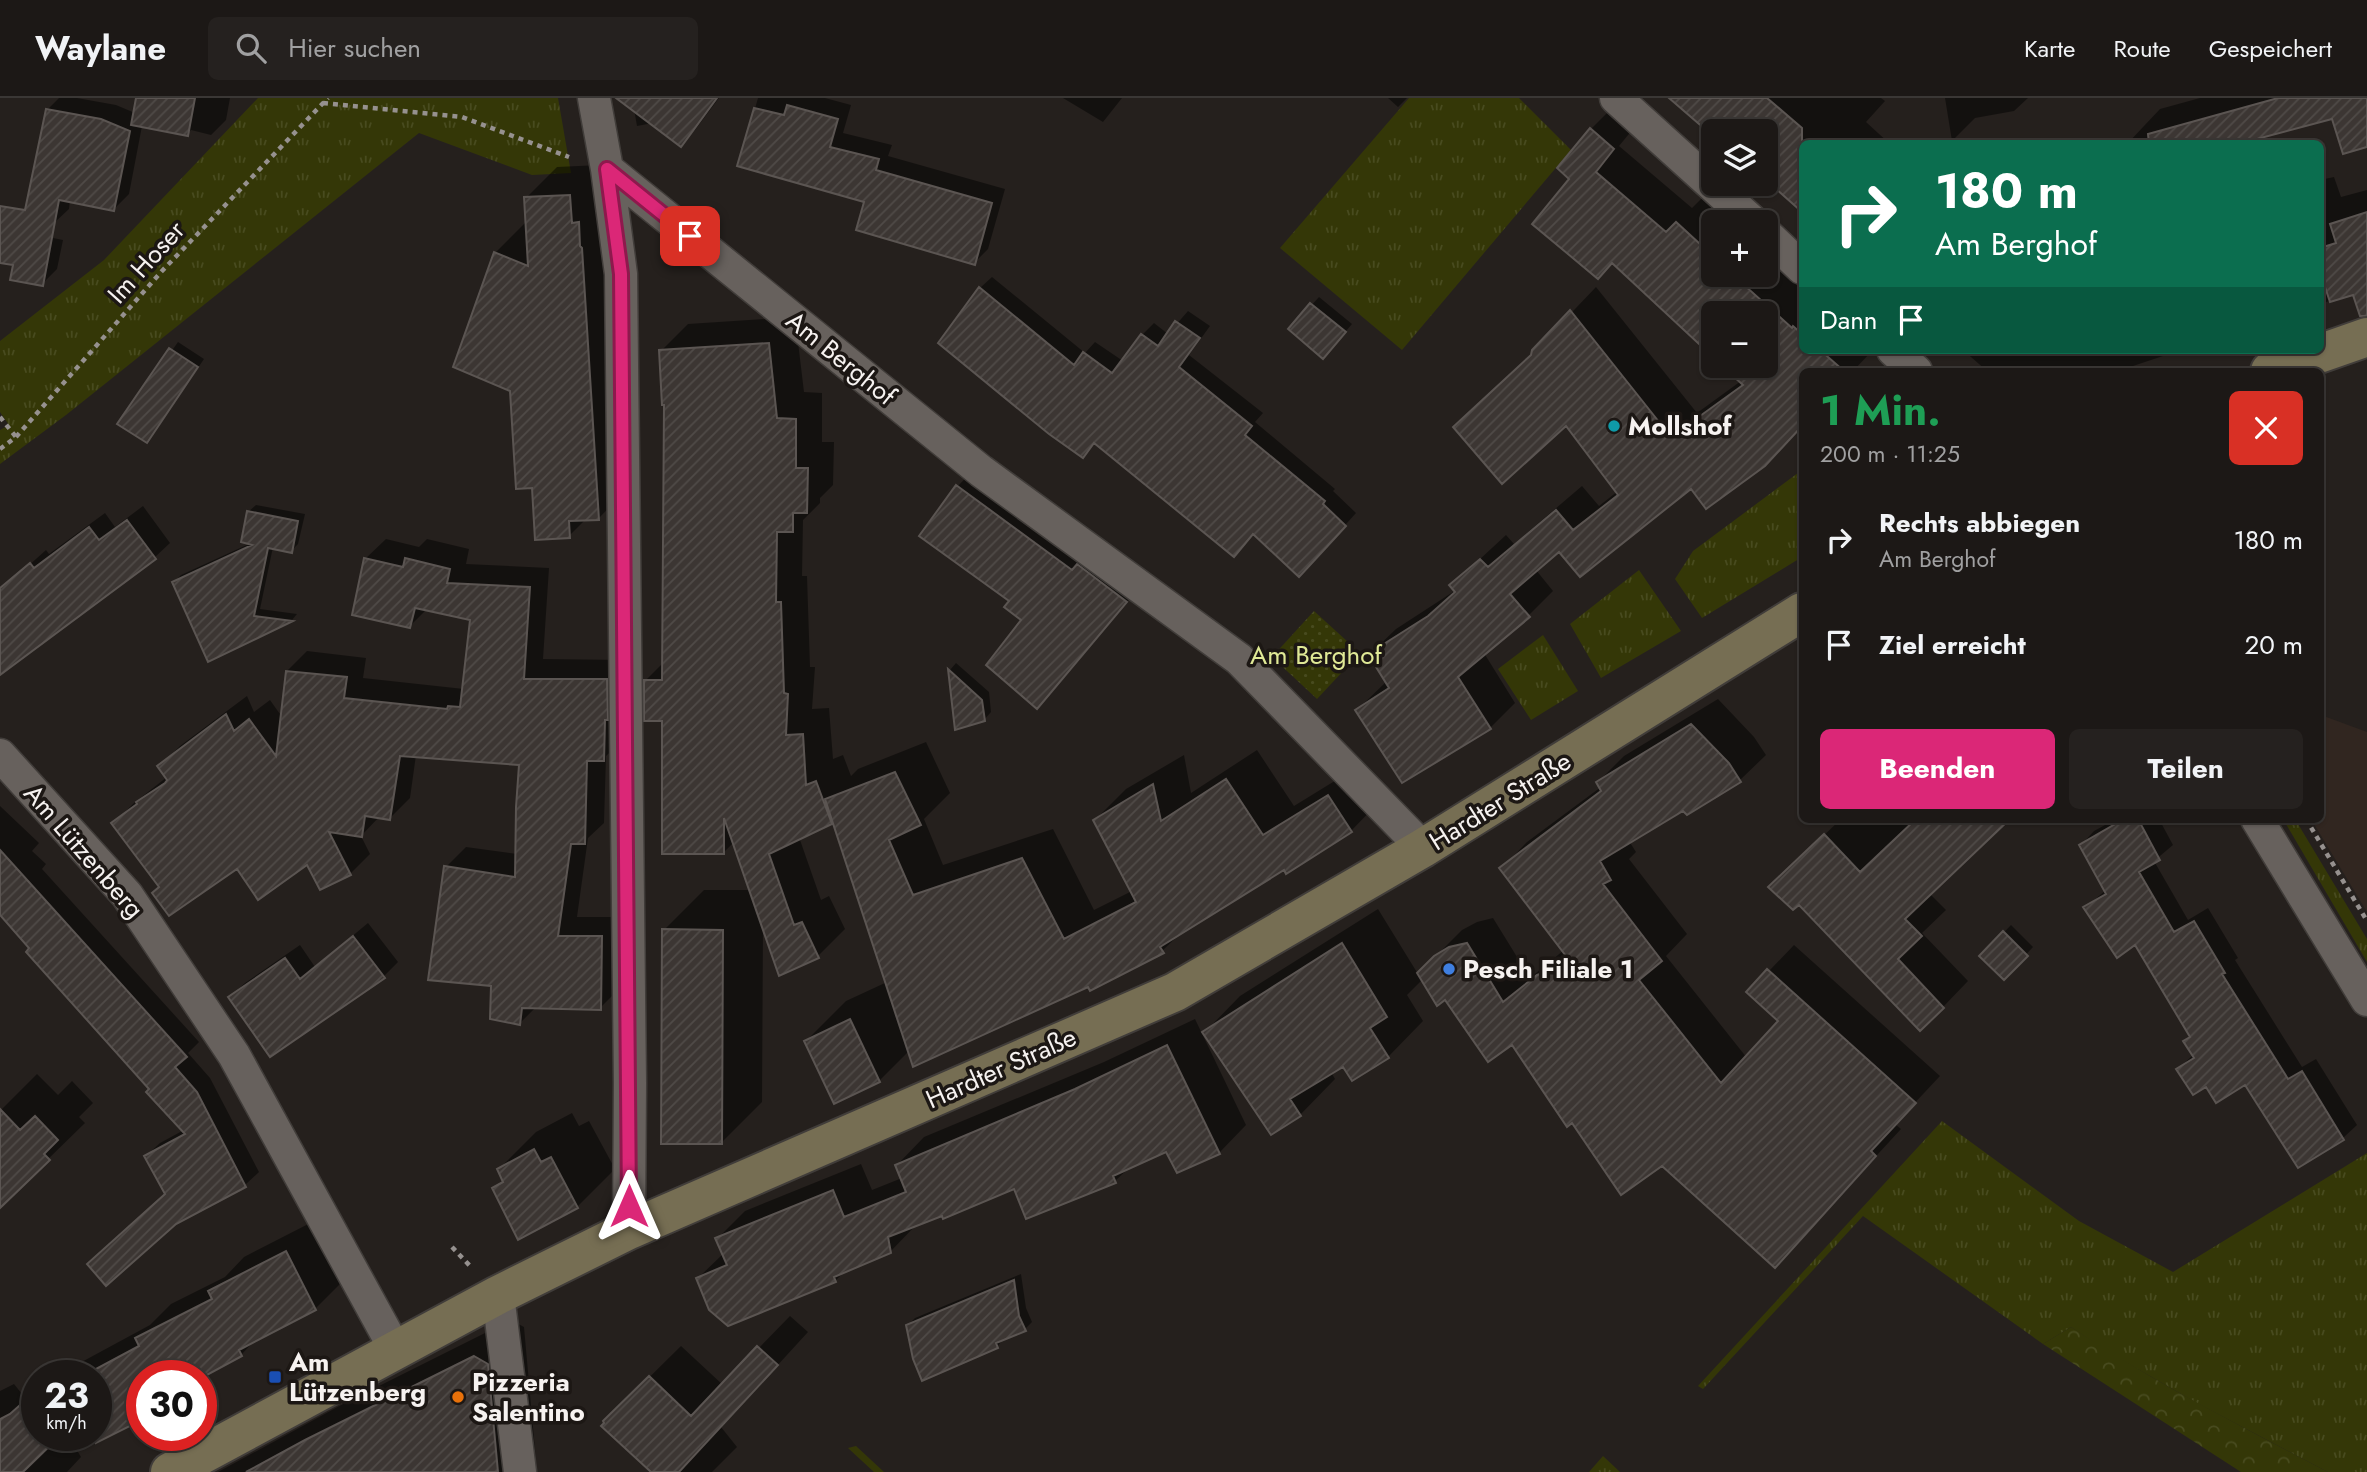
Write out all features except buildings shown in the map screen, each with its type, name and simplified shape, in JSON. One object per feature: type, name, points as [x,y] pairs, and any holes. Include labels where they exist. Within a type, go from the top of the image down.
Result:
[{"type":"main road","points":[[2324,352],[2367,337]]},
{"type":"main road","points":[[2279,368],[2318,354]]},
{"type":"main road","name":"Hardter Straße","points":[[170,1472],[395,1349],[629,1230],[1175,992],[1423,848],[1799,614]]},
{"type":"street","points":[[594,98],[621,274],[630,1070],[629,1230]]},
{"type":"street","points":[[1616,98],[1740,210]]},
{"type":"street","name":"Am Berghof","points":[[607,169],[981,471],[1239,660],[1423,848]]},
{"type":"street","points":[[1778,245],[1799,265]]},
{"type":"street","points":[[1897,354],[1913,368]]},
{"type":"street","name":"Am Lützenberg","points":[[0,755],[127,895],[234,1055],[395,1349]]},
{"type":"street","points":[[2259,823],[2367,1000]]},
{"type":"street","points":[[498,1295],[520,1472]]},
{"type":"path","name":"Im Hoser","points":[[0,449],[16,438],[162,271],[328,98]]},
{"type":"path","points":[[322,103],[462,117],[607,169]]},
{"type":"path","points":[[0,417],[16,438]]},
{"type":"path","points":[[2308,823],[2367,920]]},
{"type":"shaded area","points":[[2324,716],[2367,732],[2367,912],[2313,823],[2324,823]]},
{"type":"green space","points":[[258,98],[558,98],[571,173],[532,175],[419,133],[66,415],[0,464],[0,430],[9,425],[0,412],[0,341],[104,260]]},
{"type":"green space","points":[[1409,98],[1519,98],[1571,150],[1402,350],[1280,248]]},
{"type":"green space","points":[[1799,472],[1799,559],[1702,618],[1675,579],[1693,551]]},
{"type":"green space","points":[[1639,570],[1681,631],[1601,678],[1570,624]]},
{"type":"green space","name":"Am Berghof","points":[[1314,611],[1360,653],[1317,699],[1272,657]]},
{"type":"green space","points":[[1543,635],[1578,691],[1531,720],[1498,669]]},
{"type":"green space","points":[[2285,823],[2297,823],[2367,939],[2367,962]]},
{"type":"green space","points":[[1942,1121],[2079,1221],[2173,1272],[2367,1153],[2367,1472],[2328,1472],[2197,1403],[2108,1352],[2071,1327],[2043,1344],[1863,1216],[1703,1389],[1698,1386]]},
{"type":"green space","points":[[2071,1327],[2165,1385],[2328,1472],[2241,1472],[2043,1344]]},
{"type":"green space","points":[[856,1446],[884,1472],[874,1472],[848,1448]]},
{"type":"green space","points":[[1603,1456],[1620,1472],[1589,1472]]},
{"type":"place","name":"Mollshof","points":[[1614,426]]},
{"type":"place","name":"Pesch Filiale 1","points":[[1449,969]]},
{"type":"place","name":"Am Lützenberg","points":[[275,1377]]},
{"type":"place","name":"Pizzeria Salentino","points":[[458,1397]]},
{"type":"route","points":[[629,1206],[621,274],[607,169],[690,236]]}]
